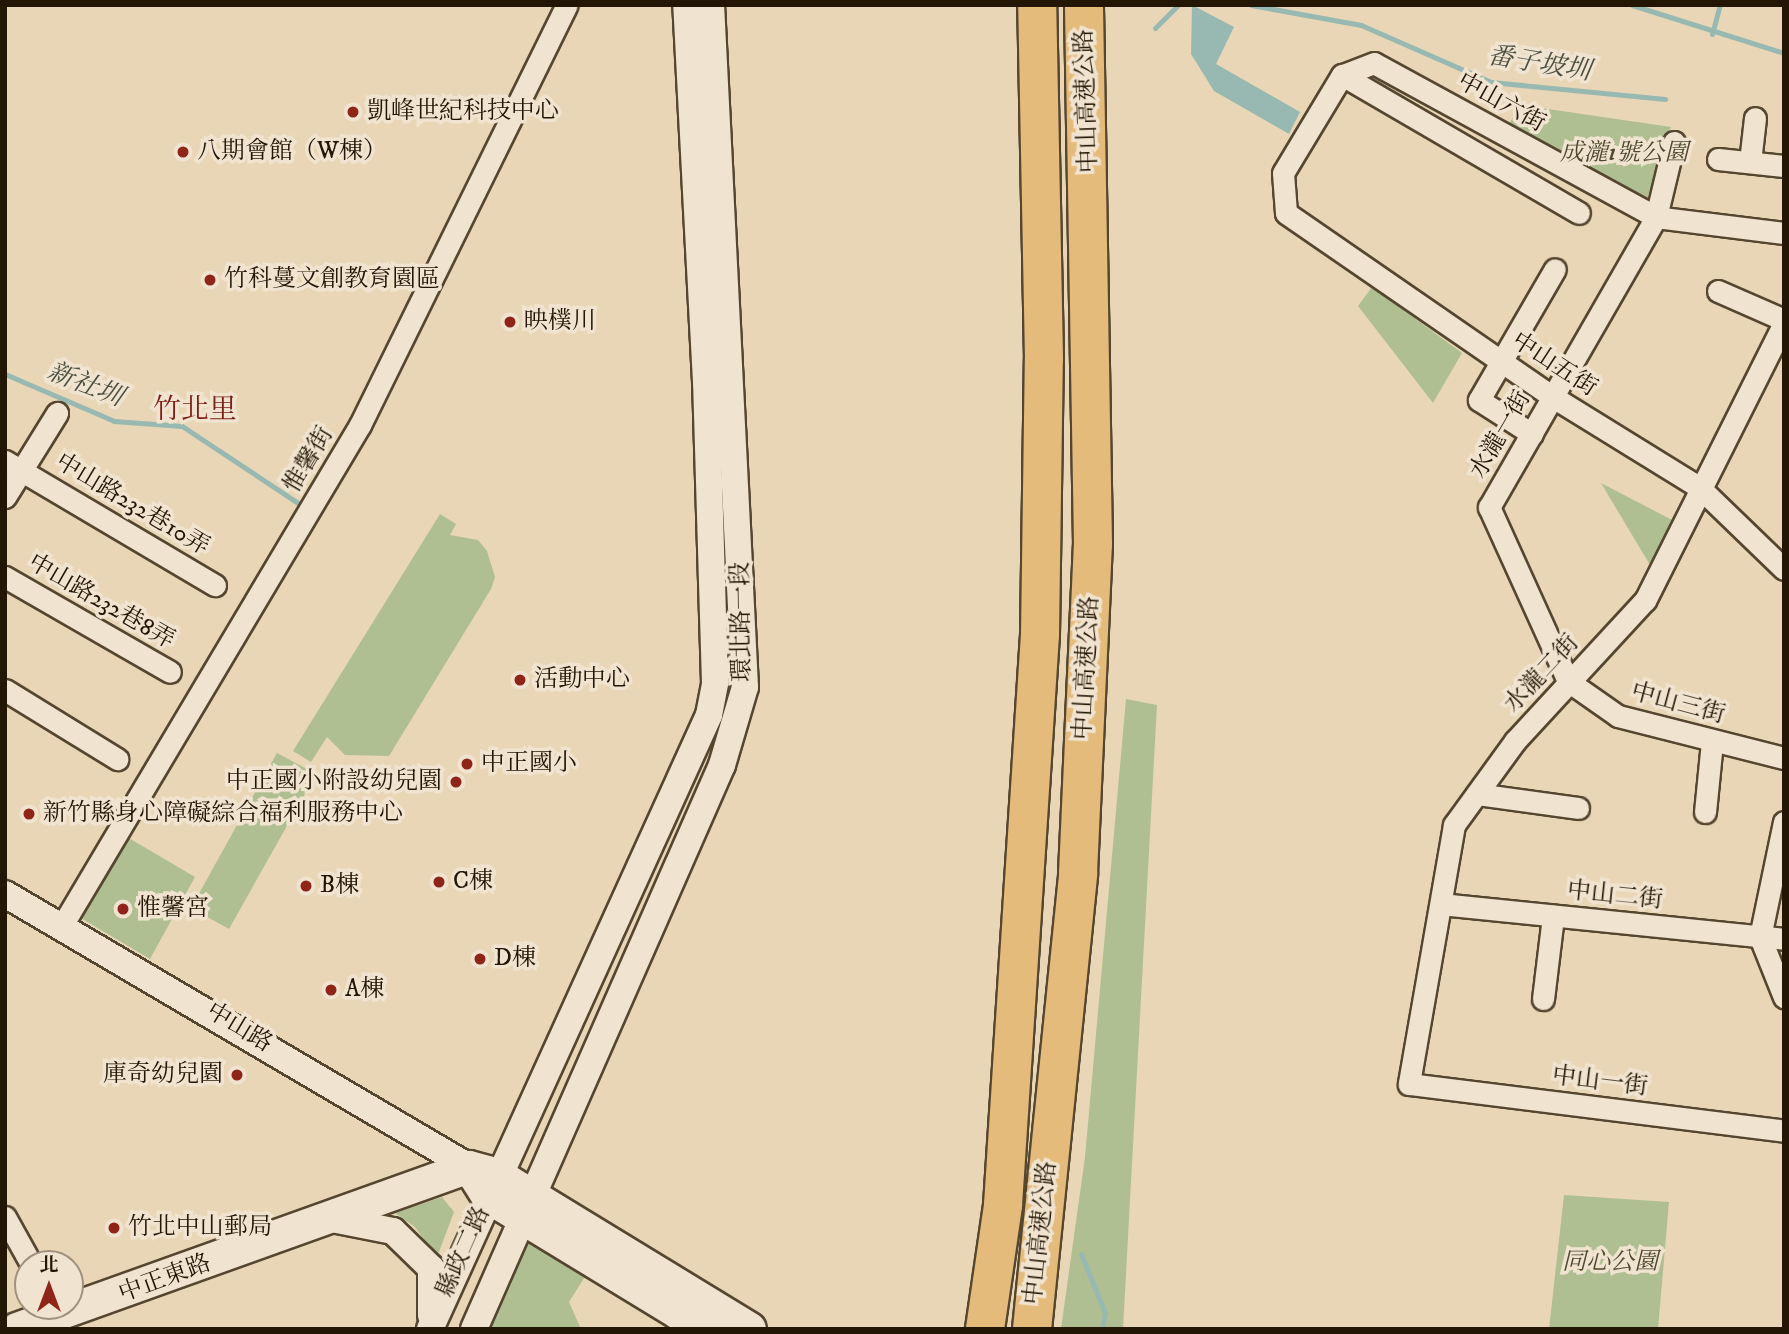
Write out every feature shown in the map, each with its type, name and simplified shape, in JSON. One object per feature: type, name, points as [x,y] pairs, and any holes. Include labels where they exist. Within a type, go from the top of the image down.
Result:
[{"type":"highway","name":"中山高速公路","points":[[985,1329],[1003,1205],[1040,635],[1044,359],[1038,5]]},
{"type":"highway","name":"中山高速公路","points":[[1032,1329],[1078,873],[1093,557],[1084,5]]},
{"type":"main road","name":"中山路","points":[[485,1179],[704,1329]]},
{"type":"main road","name":"中正東路","points":[[84,1307],[332,1219],[485,1179]]},
{"type":"main road","name":"中山路","points":[[528,1207],[750,1329]]},
{"type":"main road","name":"中正東路","points":[[17,1329],[46,1320]]},
{"type":"street","name":"惟馨街","points":[[63,924],[360,425],[567,5]]},
{"type":"street","name":"環北路一段","points":[[485,1179],[694,752],[715,683],[686,5]]},
{"type":"street","name":"環北路一段","points":[[528,1207],[722,765],[745,687],[711,5]]},
{"type":"street","name":"中山六街","points":[[1342,75],[1374,63],[1656,217],[1784,233]]},
{"type":"street","name":"中山五街","points":[[1342,75],[1283,173],[1286,213],[1553,397],[1699,487],[1784,569]]},
{"type":"street","points":[[1342,75],[1579,213]]},
{"type":"street","points":[[1750,162],[1755,118]]},
{"type":"street","name":"水瀧一街","points":[[1568,681],[1489,507],[1656,217],[1674,142]]},
{"type":"street","points":[[1718,159],[1784,166]]},
{"type":"street","points":[[1532,434],[1479,400],[1555,269]]},
{"type":"street","points":[[1718,291],[1784,322]]},
{"type":"street","name":"水瀧二街","points":[[1409,1084],[1454,825],[1568,681],[1645,600],[1699,487],[1784,322]]},
{"type":"street","points":[[5,497],[13,466],[57,413]]},
{"type":"street","name":"中山路232巷10弄","points":[[13,466],[215,585]]},
{"type":"street","name":"中山路232巷8弄","points":[[5,577],[170,673]]},
{"type":"street","name":"中山三街","points":[[1568,681],[1618,716],[1712,742],[1784,758]]},
{"type":"street","points":[[5,690],[117,760]]},
{"type":"street","points":[[1705,812],[1712,742]]},
{"type":"street","points":[[1477,794],[1578,808]]},
{"type":"street","points":[[1784,822],[1760,937],[1784,997]]},
{"type":"street","name":"中山路","points":[[5,894],[63,924],[485,1179]]},
{"type":"street","name":"中山二街","points":[[1441,904],[1784,939]]},
{"type":"street","points":[[1543,999],[1553,916]]},
{"type":"street","name":"中山一街","points":[[1409,1084],[1784,1130]]},
{"type":"street","name":"縣政二路","points":[[430,1328],[485,1179]]},
{"type":"street","name":"縣政二路","points":[[474,1329],[528,1207]]},
{"type":"street","points":[[5,1217],[23,1250]]},
{"type":"street","points":[[332,1219],[393,1231],[431,1268],[430,1328]]},
{"type":"green space","name":"成瀧1號公園","points":[[1521,105],[1671,127],[1646,203],[1507,127]]},
{"type":"green space","points":[[1372,287],[1462,353],[1433,403],[1358,306]]},
{"type":"green space","points":[[1601,483],[1676,522],[1653,570]]},
{"type":"green space","points":[[440,514],[456,524],[450,535],[478,540],[487,551],[495,577],[491,589],[389,756],[345,755],[327,737],[311,762],[293,751]]},
{"type":"green space","points":[[1126,699],[1157,705],[1123,1329],[1061,1329],[1085,1157]]},
{"type":"green space","points":[[277,753],[316,774],[229,929],[191,908]]},
{"type":"green space","points":[[122,834],[195,877],[150,959],[74,914]]},
{"type":"green space","name":"同心公園","points":[[1564,1195],[1669,1202],[1658,1329],[1549,1329]]},
{"type":"green space","points":[[442,1197],[454,1212],[437,1257],[415,1227],[395,1213]]},
{"type":"green space","points":[[530,1231],[591,1267],[569,1302],[581,1329],[483,1329]]},
{"type":"water","points":[[1192,5],[1234,27],[1216,64],[1300,112],[1289,134],[1214,91],[1191,54]]},
{"type":"waterway","name":"番子坡圳","points":[[1155,28],[1178,5]]},
{"type":"waterway","name":"番子坡圳","points":[[1251,5],[1361,25],[1491,82],[1665,99]]},
{"type":"waterway","points":[[1632,5],[1784,53]]},
{"type":"waterway","points":[[1712,34],[1720,5]]},
{"type":"waterway","name":"新社圳","points":[[5,374],[114,421],[182,426],[298,503]]},
{"type":"waterway","name":"新社圳","points":[[1081,1254],[1105,1313],[1102,1329]]},
{"type":"place","name":"凱峰世紀科技中心","points":[[353,112]]},
{"type":"place","name":"八期會館（W棟）","points":[[183,152]]},
{"type":"place","name":"竹科蔓文創教育園區","points":[[210,280]]},
{"type":"place","name":"映樸川","points":[[510,322]]},
{"type":"place","name":"活動中心","points":[[520,680]]},
{"type":"place","name":"中正國小","points":[[467,764]]},
{"type":"place","name":"中正國小附設幼兒園","points":[[456,782]]},
{"type":"place","name":"新竹縣身心障礙綜合福利服務中心","points":[[29,814]]},
{"type":"place","name":"C棟","points":[[439,882]]},
{"type":"place","name":"B棟","points":[[306,886]]},
{"type":"place","name":"惟馨宮","points":[[123,909]]},
{"type":"place","name":"D棟","points":[[480,959]]},
{"type":"place","name":"A棟","points":[[331,990]]},
{"type":"place","name":"庫奇幼兒園","points":[[237,1075]]},
{"type":"place","name":"竹北中山郵局","points":[[114,1228]]},
{"type":"district","name":"竹北里","points":[[195,410]]}]
